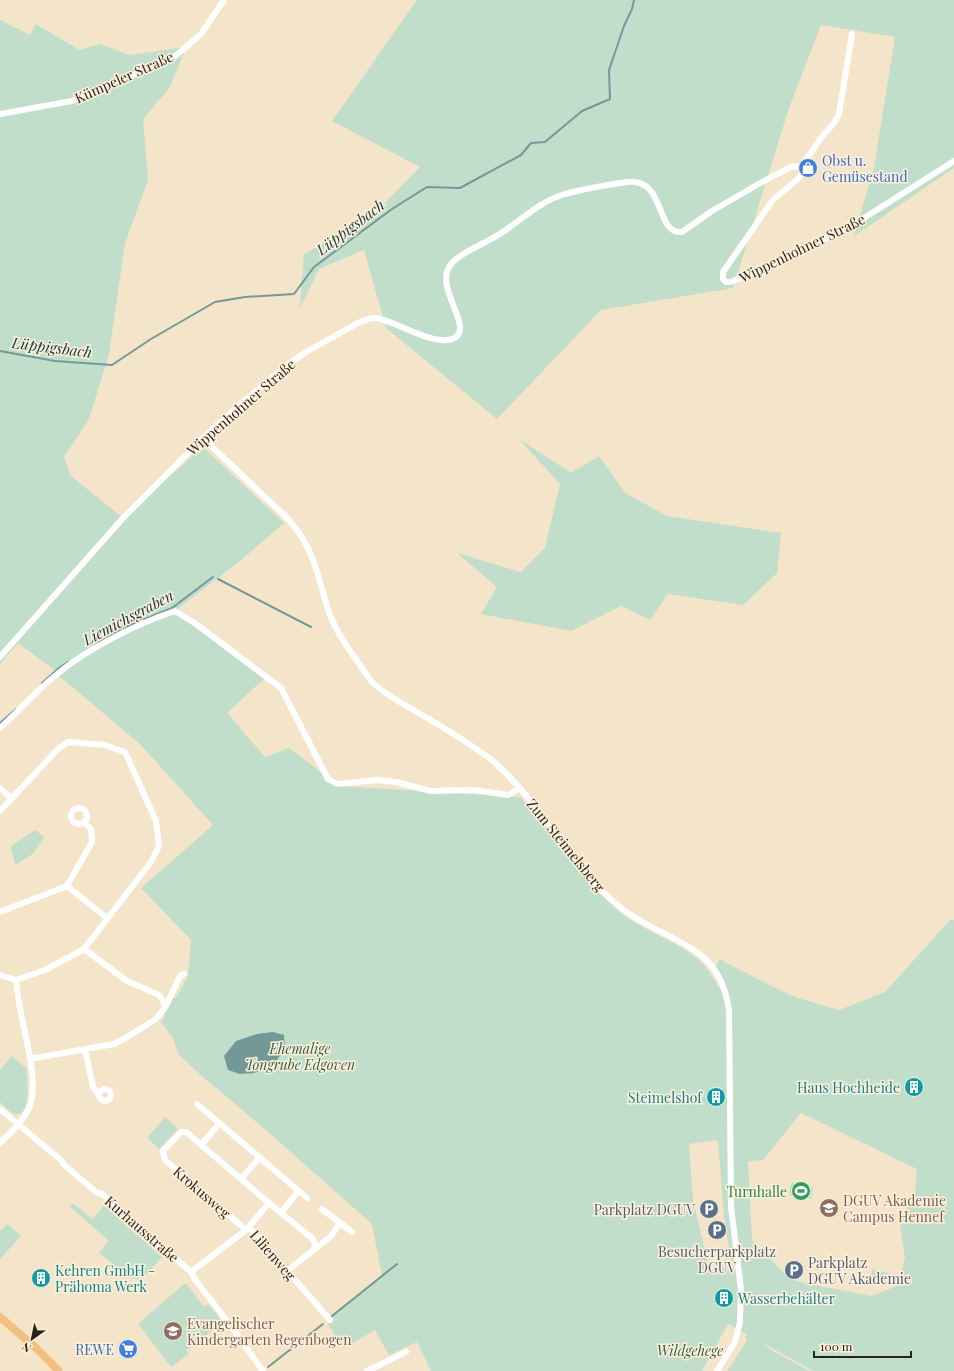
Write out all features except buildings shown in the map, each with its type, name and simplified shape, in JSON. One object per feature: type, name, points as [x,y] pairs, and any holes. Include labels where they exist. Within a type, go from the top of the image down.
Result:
[{"type":"main road","points":[[0,1317],[36,1348],[59,1371]]},
{"type":"street","name":"Kümpeler Straße","points":[[0,114],[72,101],[173,58],[200,34],[224,0]]},
{"type":"street","points":[[801,167],[839,114],[852,34]]},
{"type":"street","name":"Wippenhohner Straße","points":[[0,657],[124,517],[203,438],[286,366],[306,352],[363,321],[374,318],[435,339],[450,340],[456,337],[460,331],[460,324],[446,283],[447,271],[453,262],[498,235],[549,201],[584,190],[626,182],[636,183],[649,189],[656,198],[666,225],[670,229],[682,232],[712,211],[793,166],[801,167],[802,173],[800,177],[773,200],[723,272],[722,277],[724,281],[734,282],[845,230],[954,161]]},
{"type":"street","name":"Zum Steimelsberg","points":[[203,438],[288,519],[297,530],[305,542],[311,556],[330,613],[342,640],[372,682],[389,696],[447,730],[495,762],[520,788],[577,863],[601,890],[620,907],[639,920],[691,948],[702,956],[712,966],[721,980],[727,995],[730,1028],[731,1206],[741,1290],[740,1322],[735,1342],[717,1371]]},
{"type":"street","points":[[0,728],[46,683],[69,665],[126,631],[175,611],[196,624],[281,688],[326,776],[332,782],[337,784],[384,781],[396,782],[431,791],[474,790],[508,795],[520,788]]},
{"type":"street","points":[[0,811],[58,749],[68,742],[105,746],[125,752],[156,821],[159,846],[151,862],[84,949],[44,970],[16,980],[0,975]]},
{"type":"street","points":[[0,788],[12,799]]},
{"type":"street","points":[[0,912],[67,886],[92,842],[91,829],[84,822]]},
{"type":"street","points":[[67,886],[107,918]]},
{"type":"street","points":[[84,949],[127,980],[159,995],[166,1006]]},
{"type":"street","points":[[30,1059],[114,1044],[124,1039],[156,1019],[166,1006],[180,976],[184,974]]},
{"type":"street","points":[[0,1143],[29,1110],[34,1088],[16,980]]},
{"type":"street","points":[[85,1049],[93,1087],[102,1101],[110,1100],[111,1094],[108,1090],[102,1090],[99,1095]]},
{"type":"street","points":[[197,1104],[298,1192],[307,1198]]},
{"type":"street","name":"Kurhausstraße","points":[[0,1109],[96,1192],[102,1194],[191,1272],[262,1371]]},
{"type":"street","points":[[219,1124],[201,1144],[281,1214],[313,1239],[315,1244],[314,1249]]},
{"type":"street","name":"Krokusweg","points":[[201,1144],[186,1132],[181,1132],[163,1151],[165,1160],[248,1229]]},
{"type":"street","points":[[241,1179],[259,1158]]},
{"type":"street","points":[[281,1214],[298,1192]]},
{"type":"street","points":[[248,1229],[269,1203]]},
{"type":"street","points":[[322,1209],[352,1232]]},
{"type":"street","points":[[286,1271],[331,1236],[340,1223]]},
{"type":"street","name":"Lilienweg","points":[[191,1272],[248,1229],[328,1319]]},
{"type":"street","points":[[367,1371],[406,1352]]},
{"type":"green space","points":[[417,0],[954,0],[954,168],[854,236],[874,167],[895,37],[821,25],[789,108],[733,288],[601,310],[497,419],[386,328],[364,250],[319,269],[300,308],[304,254],[374,214],[420,167],[332,121]]},
{"type":"green space","points":[[0,20],[30,35],[36,24],[79,50],[101,44],[129,55],[186,47],[170,87],[143,119],[148,180],[125,243],[109,354],[89,419],[64,457],[71,476],[124,519],[163,482],[196,453],[199,453],[204,448],[284,523],[240,561],[176,610],[267,678],[256,686],[227,713],[265,757],[289,748],[339,786],[520,797],[543,822],[581,872],[616,909],[637,924],[672,942],[693,956],[706,967],[720,990],[715,969],[719,959],[775,988],[798,998],[839,1010],[885,992],[951,919],[954,920],[954,1371],[813,1371],[763,1343],[771,1350],[810,1371],[727,1371],[747,1341],[745,1336],[748,1335],[728,1324],[702,1371],[431,1371],[417,1342],[389,1355],[375,1330],[344,1348],[328,1325],[329,1317],[382,1276],[372,1224],[178,1054],[173,1038],[161,1022],[165,1016],[164,1011],[171,997],[176,998],[188,976],[191,940],[141,888],[213,825],[140,744],[58,675],[57,672],[18,643],[0,664]],"holes":[[[801,1113],[917,1169],[915,1192],[900,1224],[905,1258],[897,1286],[872,1296],[803,1283],[789,1278],[752,1240],[748,1161],[763,1160]],[[718,1140],[724,1217],[732,1266],[709,1268],[693,1200],[689,1144]]]},
{"type":"green space","points":[[519,439],[571,473],[599,456],[625,493],[667,516],[781,533],[777,573],[743,605],[668,594],[650,620],[621,606],[571,631],[481,614],[497,587],[457,553],[521,572],[545,548],[560,484]]},
{"type":"green space","points":[[35,830],[44,837],[34,853],[15,865],[11,846]]},
{"type":"green space","points":[[12,1056],[26,1068],[27,1079],[27,1095],[24,1109],[21,1113],[16,1114],[9,1111],[0,1102],[0,1070]]},
{"type":"green space","points":[[165,1117],[178,1129],[159,1149],[147,1138]]},
{"type":"green space","name":"Turnhalle","points":[[791,1183],[813,1188],[811,1199],[789,1195]]},
{"type":"green space","points":[[73,1203],[92,1219],[104,1206],[162,1257],[147,1274],[138,1280],[129,1277],[99,1253],[109,1241],[70,1207]]},
{"type":"green space","points":[[8,1224],[21,1236],[0,1259],[0,1231]]},
{"type":"green space","points":[[872,1269],[889,1273],[887,1281],[870,1277]]},
{"type":"green space","points":[[184,1284],[187,1284],[204,1307],[208,1304],[221,1320],[220,1325],[186,1350],[189,1354],[171,1367],[138,1324]]},
{"type":"water","points":[[273,1032],[284,1035],[285,1049],[273,1065],[254,1073],[240,1074],[228,1070],[224,1056],[236,1041],[257,1034]]},
{"type":"waterway","name":"Lüppigsbach","points":[[0,351],[55,361],[112,365],[151,339],[215,302],[245,297],[294,294],[314,267],[392,209],[427,187],[460,188],[521,155],[531,143],[545,142],[582,111],[610,99],[609,70],[634,0]]},
{"type":"waterway","name":"Liemichsgraben","points":[[95,645],[123,628],[172,608],[213,577]]},
{"type":"waterway","name":"Liemichsgraben","points":[[218,579],[311,627]]},
{"type":"waterway","name":"Liemichsgraben","points":[[42,683],[68,662]]},
{"type":"waterway","name":"Liemichsgraben","points":[[0,723],[16,709]]},
{"type":"waterway","points":[[332,1316],[397,1264]]},
{"type":"waterway","points":[[268,1367],[323,1324]]},
{"type":"place","name":"Obst u. Gemüsestand","points":[[808,168]]},
{"type":"place","name":"Haus Hochheide","points":[[914,1087]]},
{"type":"place","name":"Steimelshof","points":[[716,1097]]},
{"type":"place","name":"Turnhalle","points":[[801,1191]]},
{"type":"place","name":"DGUV Akademie Campus Hennef","points":[[829,1208]]},
{"type":"place","name":"Parkplatz DGUV","points":[[709,1209]]},
{"type":"place","name":"Besucherparkplatz DGUV","points":[[717,1230]]},
{"type":"place","name":"Parkplatz DGUV Akademie","points":[[794,1270]]},
{"type":"place","name":"Kehren GmbH - Prähoma Werk","points":[[41,1278]]},
{"type":"place","name":"Wasserbehälter","points":[[724,1298]]},
{"type":"place","name":"Evangelischer Kindergarten Regenbogen","points":[[173,1331]]},
{"type":"place","name":"REWE","points":[[128,1349]]},
{"type":"park label","name":"Ehemalige Tongrube Edgoven","points":[[300,1056]]},
{"type":"park label","name":"Wildgehege","points":[[690,1350]]}]
